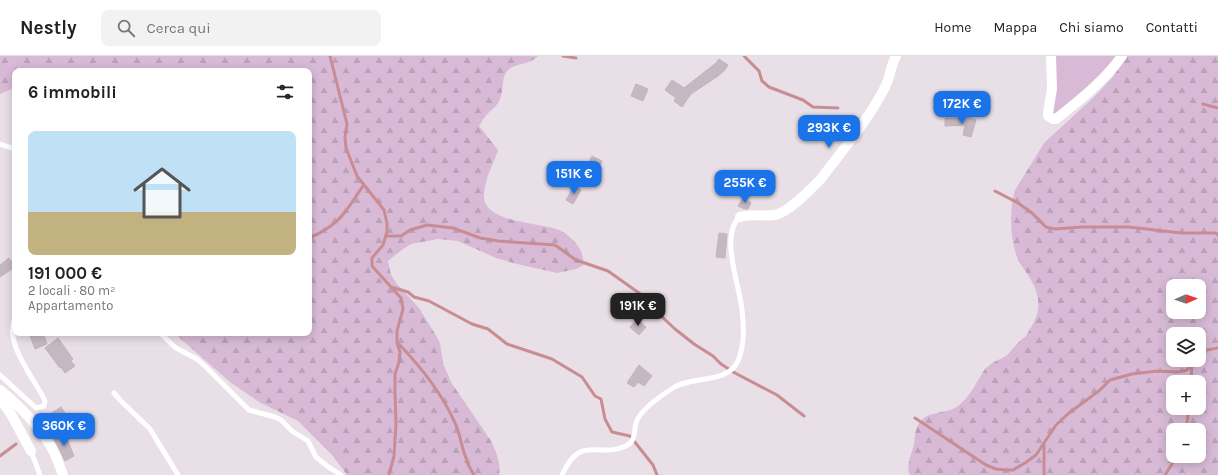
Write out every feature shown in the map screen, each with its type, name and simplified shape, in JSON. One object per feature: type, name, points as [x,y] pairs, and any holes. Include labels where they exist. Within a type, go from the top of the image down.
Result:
[{"type":"street","points":[[740,216],[777,215],[789,208],[813,188],[866,121],[884,89],[896,56]]},
{"type":"street","points":[[1052,56],[1052,89],[1048,116],[1056,119],[1107,75],[1122,56]]},
{"type":"street","points":[[0,390],[33,422],[54,452],[63,475]]},
{"type":"street","points":[[0,399],[11,414],[30,451]]},
{"type":"lane","points":[[0,144],[12,148]]},
{"type":"lane","points":[[562,475],[572,460],[581,452],[592,449],[620,448],[631,443],[634,438],[638,418],[644,411],[674,387],[697,379],[718,377],[726,374],[735,366],[738,360],[743,325],[742,308],[732,257],[731,243],[733,225],[740,216]]},
{"type":"lane","points":[[0,375],[36,408],[44,406],[45,401],[42,394],[17,351],[13,336]]},
{"type":"lane","points":[[163,336],[176,348],[197,359],[249,410],[281,420],[292,431],[308,441],[316,457],[341,475]]},
{"type":"lane","points":[[114,393],[150,429],[178,475]]},
{"type":"lane","points":[[30,451],[40,475]]},
{"type":"green space","points":[[0,56],[538,56],[531,61],[512,67],[506,72],[500,99],[479,126],[498,150],[487,179],[484,197],[487,206],[494,212],[504,217],[516,221],[553,228],[565,233],[580,249],[584,265],[576,269],[557,273],[496,258],[458,241],[438,239],[411,244],[388,261],[391,275],[397,284],[419,308],[440,343],[443,363],[451,382],[491,441],[499,462],[499,475],[347,475],[334,457],[298,421],[259,402],[230,382],[177,336],[312,336],[312,68],[12,68],[12,89],[0,94]]},
{"type":"green space","points":[[1053,56],[1117,56],[1091,87],[1059,113],[1053,113]]},
{"type":"green space","points":[[1127,56],[1218,56],[1218,475],[910,475],[908,468],[909,462],[916,431],[921,420],[958,406],[970,394],[985,369],[992,363],[1006,356],[1026,336],[1032,326],[1038,311],[1038,298],[1033,283],[1020,264],[1013,241],[1011,215],[1015,190],[1044,143],[1094,97],[1112,78]]},
{"type":"building","points":[[719,59],[728,65],[725,70],[691,94],[682,107],[674,101],[676,98],[665,90],[672,80],[684,88]]},
{"type":"building","points":[[636,84],[648,89],[643,101],[631,96]]},
{"type":"building","points":[[968,117],[976,120],[971,137],[963,135],[965,125],[945,126],[945,118],[967,120]]},
{"type":"building","points":[[592,156],[602,161],[597,171],[587,166]]},
{"type":"building","points":[[574,186],[581,190],[573,204],[566,200]]},
{"type":"building","points":[[743,198],[751,203],[748,209],[738,206]]},
{"type":"building","points":[[719,233],[727,234],[725,258],[716,257]]},
{"type":"building","points":[[9,258],[12,262],[12,269],[0,277],[0,265]]},
{"type":"building","points":[[637,319],[646,327],[639,335],[630,327]]},
{"type":"building","points":[[30,336],[44,336],[47,344],[35,349]]},
{"type":"building","points":[[58,338],[73,359],[71,361],[75,366],[65,373],[45,348]]},
{"type":"building","points":[[639,365],[652,376],[644,386],[638,382],[634,387],[627,383]]},
{"type":"building","points":[[61,407],[67,416],[52,425],[47,416]]},
{"type":"building","points":[[65,434],[74,456],[65,461],[54,439]]},
{"type":"waterway","points":[[330,56],[347,124],[345,137],[346,148],[357,176],[384,210],[387,223],[387,232],[383,245],[372,258],[372,266],[401,298],[403,309],[397,331],[397,343],[400,352],[399,362],[395,374],[396,424],[394,456],[389,475]]},
{"type":"waterway","points":[[563,56],[576,58]]},
{"type":"waterway","points":[[744,56],[759,71],[762,81],[769,87],[803,100],[813,107],[838,108]]},
{"type":"waterway","points":[[1203,104],[1218,108]]},
{"type":"waterway","points":[[312,236],[334,224],[348,209],[364,185]]},
{"type":"waterway","points":[[995,191],[1018,203],[1032,213],[1046,227],[1055,229],[1082,227],[1129,227],[1181,233],[1216,233],[1218,235]]},
{"type":"waterway","points":[[386,236],[401,236],[410,230],[427,225],[453,228],[480,238],[498,241],[555,245],[576,260],[608,271],[639,293],[654,306],[658,313],[675,329],[694,344],[713,356],[721,364],[777,395],[804,416]]},
{"type":"waterway","points":[[391,287],[408,292],[414,297],[429,301],[472,324],[488,329],[507,344],[552,359],[582,377],[595,396],[601,399],[605,419],[612,432],[630,436],[653,465],[657,475]]},
{"type":"waterway","points":[[398,343],[422,371],[444,401],[457,427],[467,460],[474,475]]},
{"type":"waterway","points":[[1206,351],[1218,348]]},
{"type":"waterway","points":[[915,418],[986,465],[996,469],[1013,470],[1036,455],[1056,425],[1069,413],[1100,390],[1110,380],[1132,374],[1157,371],[1177,372],[1187,370],[1190,367]]},
{"type":"waterway","points":[[1191,375],[1192,367]]},
{"type":"waterway","points":[[1187,423],[1188,415]]},
{"type":"waterway","points":[[0,456],[16,444]]},
{"type":"waterway","points":[[1044,445],[1044,475]]},
{"type":"waterway","points":[[1165,475],[1173,463]]}]
